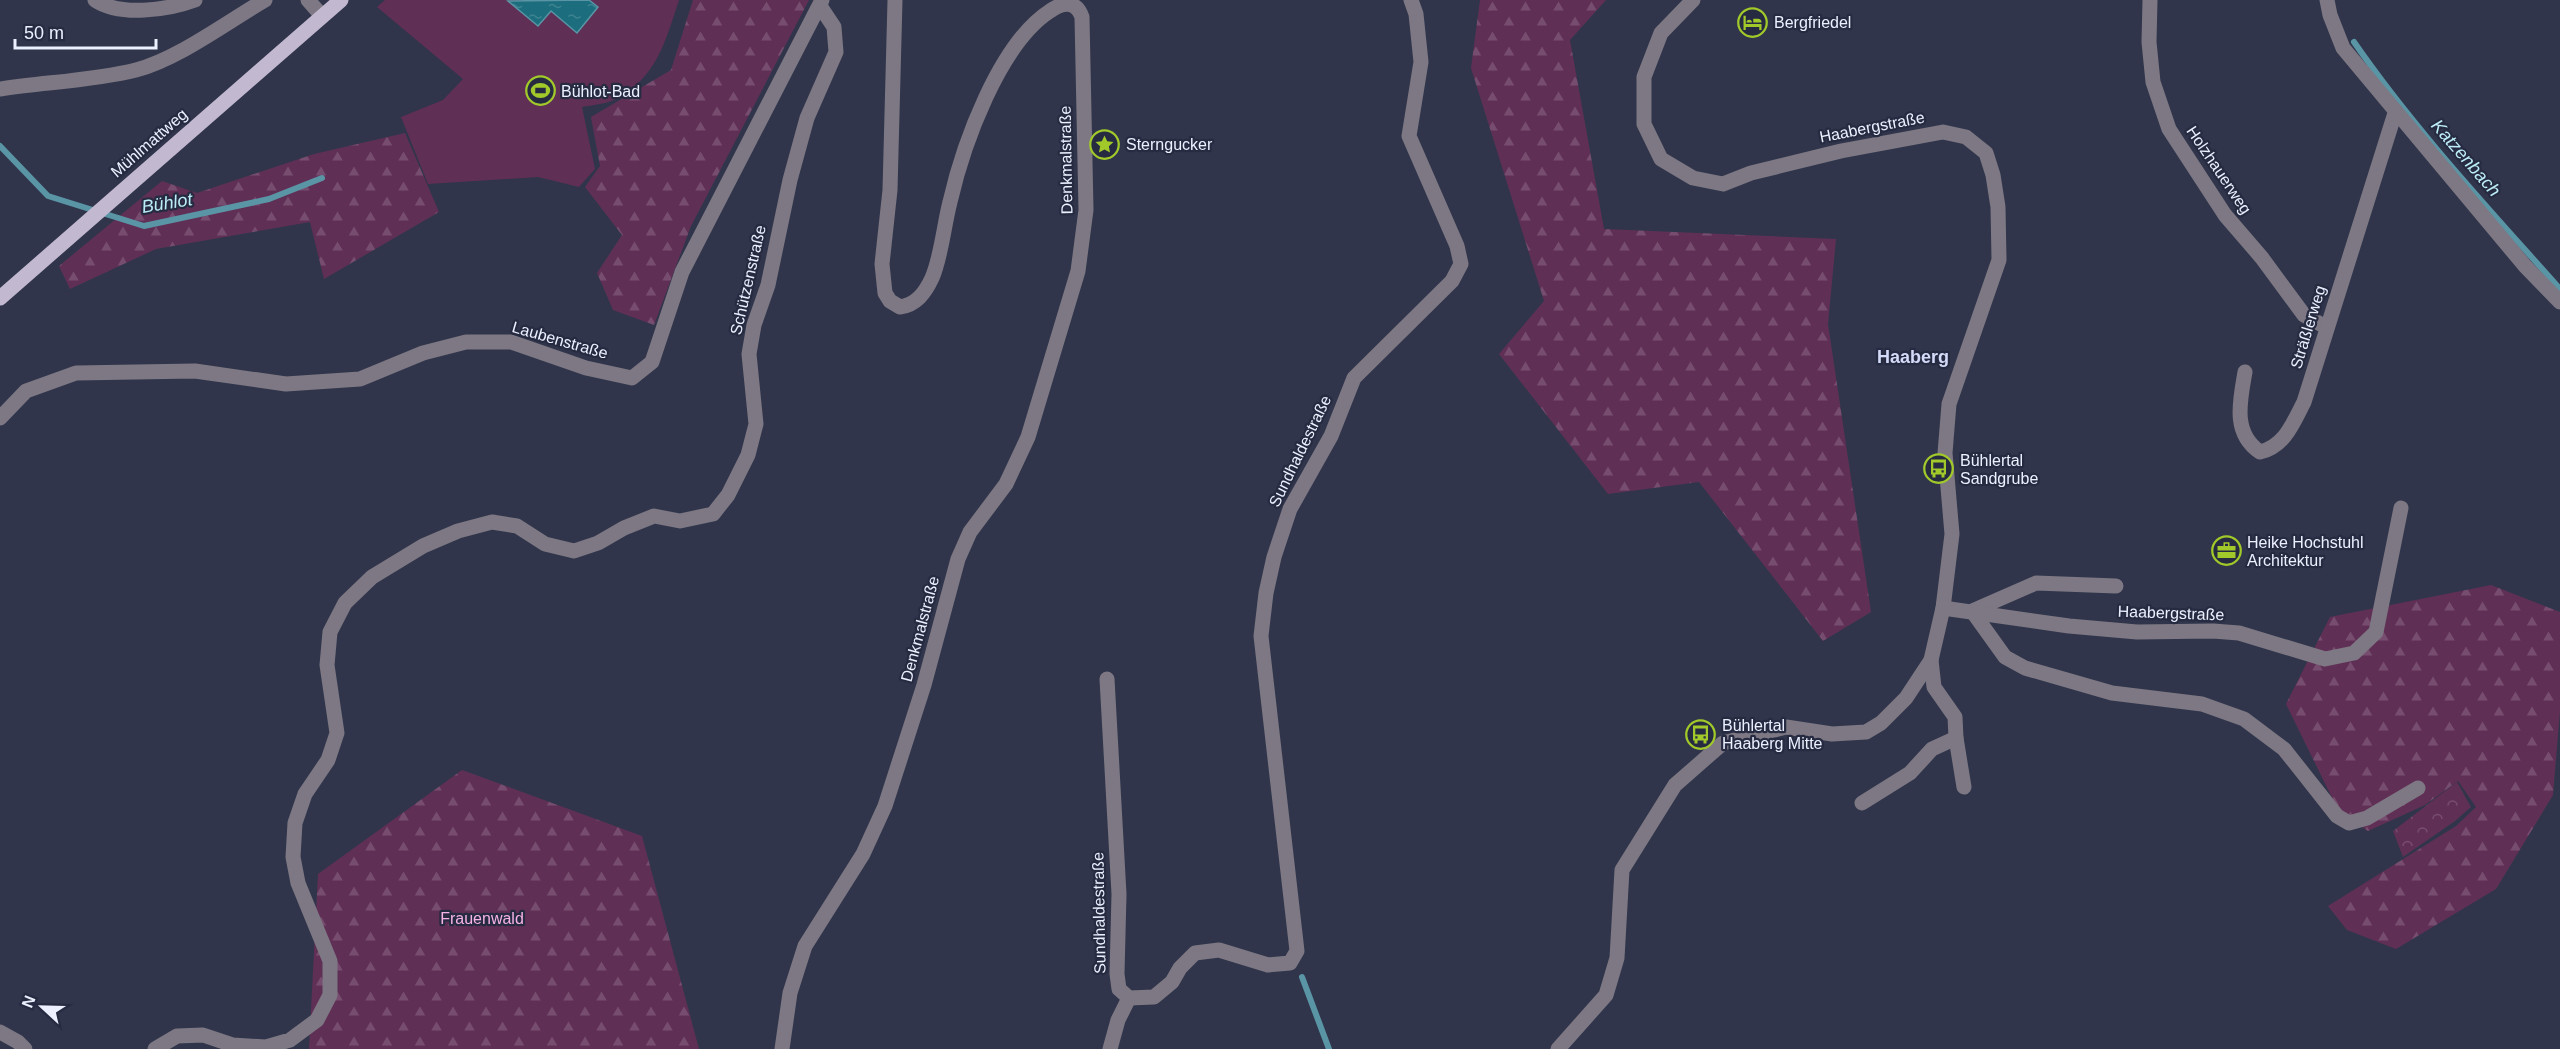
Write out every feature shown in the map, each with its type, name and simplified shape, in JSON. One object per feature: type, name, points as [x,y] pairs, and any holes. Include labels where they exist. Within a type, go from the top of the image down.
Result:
[{"type":"main road","name":"Mühlmattweg","points":[[0,298],[341,0]]},
{"type":"street","points":[[95,0],[105,7],[134,12],[195,0]]},
{"type":"street","points":[[0,88],[79,80],[137,69],[167,58],[266,0]]},
{"type":"street","points":[[308,0],[322,16]]},
{"type":"street","name":"Denkmalstraße","points":[[782,1049],[790,993],[805,946],[863,854],[885,806],[924,685],[958,559],[970,532],[1006,484],[1028,437],[1078,270],[1086,210],[1082,17],[1079,8],[1074,5],[1061,4],[1040,17],[1019,41],[990,88],[967,142],[955,179],[933,275],[924,293],[911,306],[900,307],[890,301],[885,292],[882,264],[890,190],[895,0]]},
{"type":"street","name":"Sundhaldestraße","points":[[1107,678],[1119,894],[1117,974],[1119,989],[1129,998],[1154,997],[1172,982],[1180,968],[1195,952],[1219,950],[1268,965],[1290,963],[1298,951],[1261,636],[1266,593],[1274,557],[1290,508],[1331,436],[1354,378],[1447,287],[1461,264],[1457,246],[1409,136],[1421,62],[1416,14],[1411,0]]},
{"type":"street","name":"Haabergstraße","points":[[1558,1049],[1606,995],[1617,958],[1622,870],[1676,784],[1723,743],[1785,727],[1832,734],[1866,732],[1881,723],[1906,698],[1930,660],[1943,608],[1952,534],[1945,453],[1949,404],[1999,260],[1998,207],[1993,175],[1986,153],[1966,136],[1943,132],[1841,151],[1751,173],[1723,184],[1693,178],[1660,159],[1644,124],[1644,77],[1661,33],[1693,0]]},
{"type":"street","name":"Holzhauerweg","points":[[2150,0],[2149,42],[2153,82],[2169,129],[2225,214],[2262,258],[2304,315],[2326,327]]},
{"type":"street","points":[[2327,0],[2330,15],[2343,48],[2525,266],[2560,302]]},
{"type":"street","name":"Laubenstraße","points":[[0,418],[26,391],[76,373],[195,371],[286,384],[360,380],[423,353],[466,342],[511,342],[586,368],[632,378],[652,362],[682,272],[821,3]]},
{"type":"street","name":"Schützenstraße","points":[[155,1049],[177,1036],[203,1035],[233,1045],[266,1047],[290,1040],[317,1020],[330,994],[330,961],[298,883],[293,857],[295,823],[305,794],[327,760],[337,733],[327,665],[330,632],[345,603],[372,577],[423,546],[458,531],[492,522],[517,526],[545,544],[574,551],[598,543],[624,528],[654,516],[680,521],[713,514],[729,495],[748,455],[756,424],[749,354],[754,325],[768,285],[790,180],[807,118],[836,52],[834,27],[821,3]]},
{"type":"street","name":"Sträßlerweg","points":[[2245,372],[2239,416],[2241,429],[2253,447],[2260,452],[2270,450],[2278,445],[2288,432],[2304,402],[2395,113]]},
{"type":"street","name":"Haabergstraße","points":[[1943,608],[2068,626],[2125,631],[2239,633],[2325,659],[2354,653],[2376,632],[2401,508]]},
{"type":"street","name":"Haabergstraße","points":[[1972,611],[2036,583],[2116,586]]},
{"type":"street","points":[[1972,611],[2005,657],[2025,668],[2112,693],[2202,704],[2244,719],[2284,749],[2337,816],[2349,823],[2367,818],[2418,788]]},
{"type":"street","name":"Haabergstraße","points":[[1930,660],[1934,687],[1956,717],[1956,738],[1964,787]]},
{"type":"street","points":[[1862,803],[1910,773],[1932,748],[1956,738]]},
{"type":"street","points":[[1110,1049],[1118,1020],[1129,998]]},
{"type":"street","points":[[0,1032],[18,1042],[25,1049]]},
{"type":"green space","name":"Bühlot-Bad","points":[[385,0],[679,0],[664,44],[650,70],[629,91],[614,100],[582,107],[595,169],[579,187],[538,177],[428,184],[401,117],[443,100],[463,79],[377,7]]},
{"type":"green space","points":[[693,0],[809,0],[691,226],[654,325],[613,310],[597,273],[622,235],[585,187],[600,166],[591,117],[671,70]]},
{"type":"green space","points":[[1480,0],[1606,0],[1570,40],[1604,229],[1836,239],[1828,324],[1871,612],[1823,641],[1699,482],[1608,494],[1499,354],[1544,301],[1471,68]]},
{"type":"green space","points":[[405,133],[439,212],[324,279],[310,222],[156,249],[70,289],[59,266],[162,181],[197,193],[314,154]]},
{"type":"green space","points":[[2491,585],[2560,612],[2560,711],[2553,795],[2496,889],[2396,949],[2347,930],[2328,906],[2456,826],[2476,807],[2458,781],[2425,805],[2368,831],[2339,812],[2286,704],[2330,617]]},
{"type":"green space","name":"Frauenwald","points":[[462,770],[642,836],[699,1049],[309,1049],[318,874]]},
{"type":"green space","points":[[2457,782],[2471,807],[2455,821],[2403,857],[2393,831]]},
{"type":"water","points":[[589,0],[598,7],[577,33],[551,11],[538,26],[508,1]]},
{"type":"waterway","name":"Katzenbach","points":[[2354,42],[2427,138],[2560,289]]},
{"type":"waterway","name":"Bühlot","points":[[0,146],[48,196],[144,226],[269,199],[322,178]]},
{"type":"waterway","points":[[1302,977],[1329,1049]]},
{"type":"place","name":"Bergfriedel","points":[[1753,22]]},
{"type":"place","name":"Bühlot-Bad","points":[[540,91]]},
{"type":"place","name":"Sterngucker","points":[[1105,144]]},
{"type":"place","name":"Bühlertal Sandgrube","points":[[1939,469]]},
{"type":"place","name":"Heike Hochstuhl Architektur","points":[[2226,551]]},
{"type":"place","name":"Bühlertal Haaberg Mitte","points":[[1701,734]]},
{"type":"district","name":"Haaberg","points":[[1913,357]]}]
